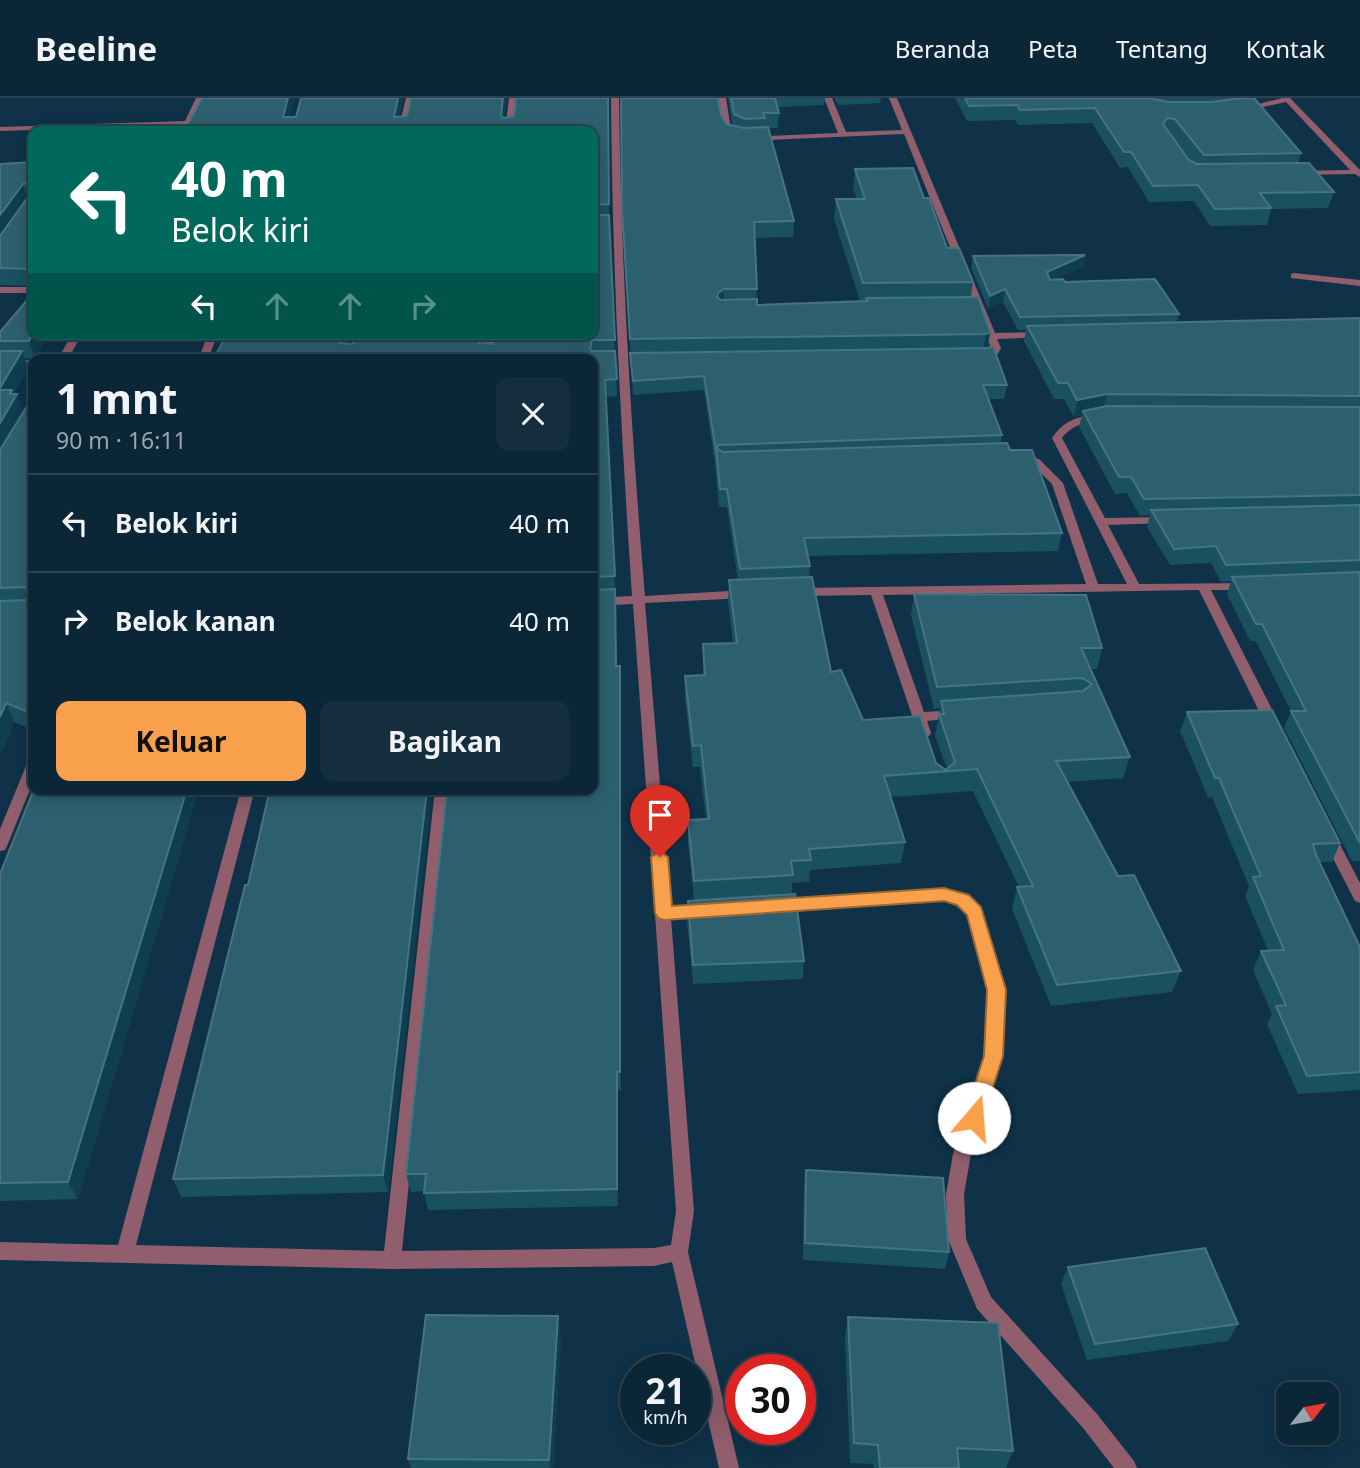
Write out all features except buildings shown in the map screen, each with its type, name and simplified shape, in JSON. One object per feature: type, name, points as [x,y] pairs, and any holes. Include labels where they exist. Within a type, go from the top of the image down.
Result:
[{"type":"street","points":[[186,126],[200,98]]},
{"type":"street","points":[[403,126],[410,98]]},
{"type":"street","points":[[510,126],[513,98]]},
{"type":"street","points":[[615,98],[618,363],[637,601],[645,663],[685,1211],[679,1252],[729,1468]]},
{"type":"street","points":[[722,98],[727,130],[731,136],[744,139],[907,132]]},
{"type":"street","points":[[828,98],[843,135]]},
{"type":"street","points":[[893,98],[992,336],[996,352],[986,357],[972,357]]},
{"type":"street","points":[[1233,110],[1287,99],[1359,173]]},
{"type":"street","points":[[0,129],[28,129]]},
{"type":"street","points":[[1288,174],[1359,173]]},
{"type":"street","points":[[605,225],[616,225]]},
{"type":"street","points":[[1294,276],[1360,283]]},
{"type":"street","points":[[0,290],[28,290]]},
{"type":"street","points":[[967,308],[981,308]]},
{"type":"street","points":[[992,336],[1060,334]]},
{"type":"street","points":[[0,363],[28,363]]},
{"type":"street","points":[[618,363],[637,363]]},
{"type":"street","points":[[1116,416],[1072,421],[1057,438],[1135,587]]},
{"type":"street","points":[[1010,456],[1035,461],[1047,470],[1056,483],[1093,587]]},
{"type":"street","points":[[1103,522],[1184,520]]},
{"type":"street","points":[[785,592],[1093,587],[1204,589],[1257,586]]},
{"type":"street","points":[[1204,589],[1277,734]]},
{"type":"street","points":[[876,592],[930,750]]},
{"type":"street","points":[[598,602],[758,593]]},
{"type":"street","points":[[919,717],[972,713]]},
{"type":"street","points":[[0,846],[28,778]]},
{"type":"street","points":[[125,1254],[246,795]]},
{"type":"street","points":[[393,1260],[441,795]]},
{"type":"street","points":[[1320,818],[1360,897]]},
{"type":"street","points":[[757,907],[944,894],[963,900],[975,912],[996,990],[994,1056],[962,1154],[955,1194],[957,1239],[984,1303],[1090,1421],[1127,1468]]},
{"type":"street","points":[[664,913],[717,909]]},
{"type":"street","points":[[0,1251],[393,1260],[654,1257],[679,1252]]},
{"type":"route","points":[[660,857],[664,913],[944,894],[963,900],[975,912],[996,990],[994,1056],[974,1118]]}]
